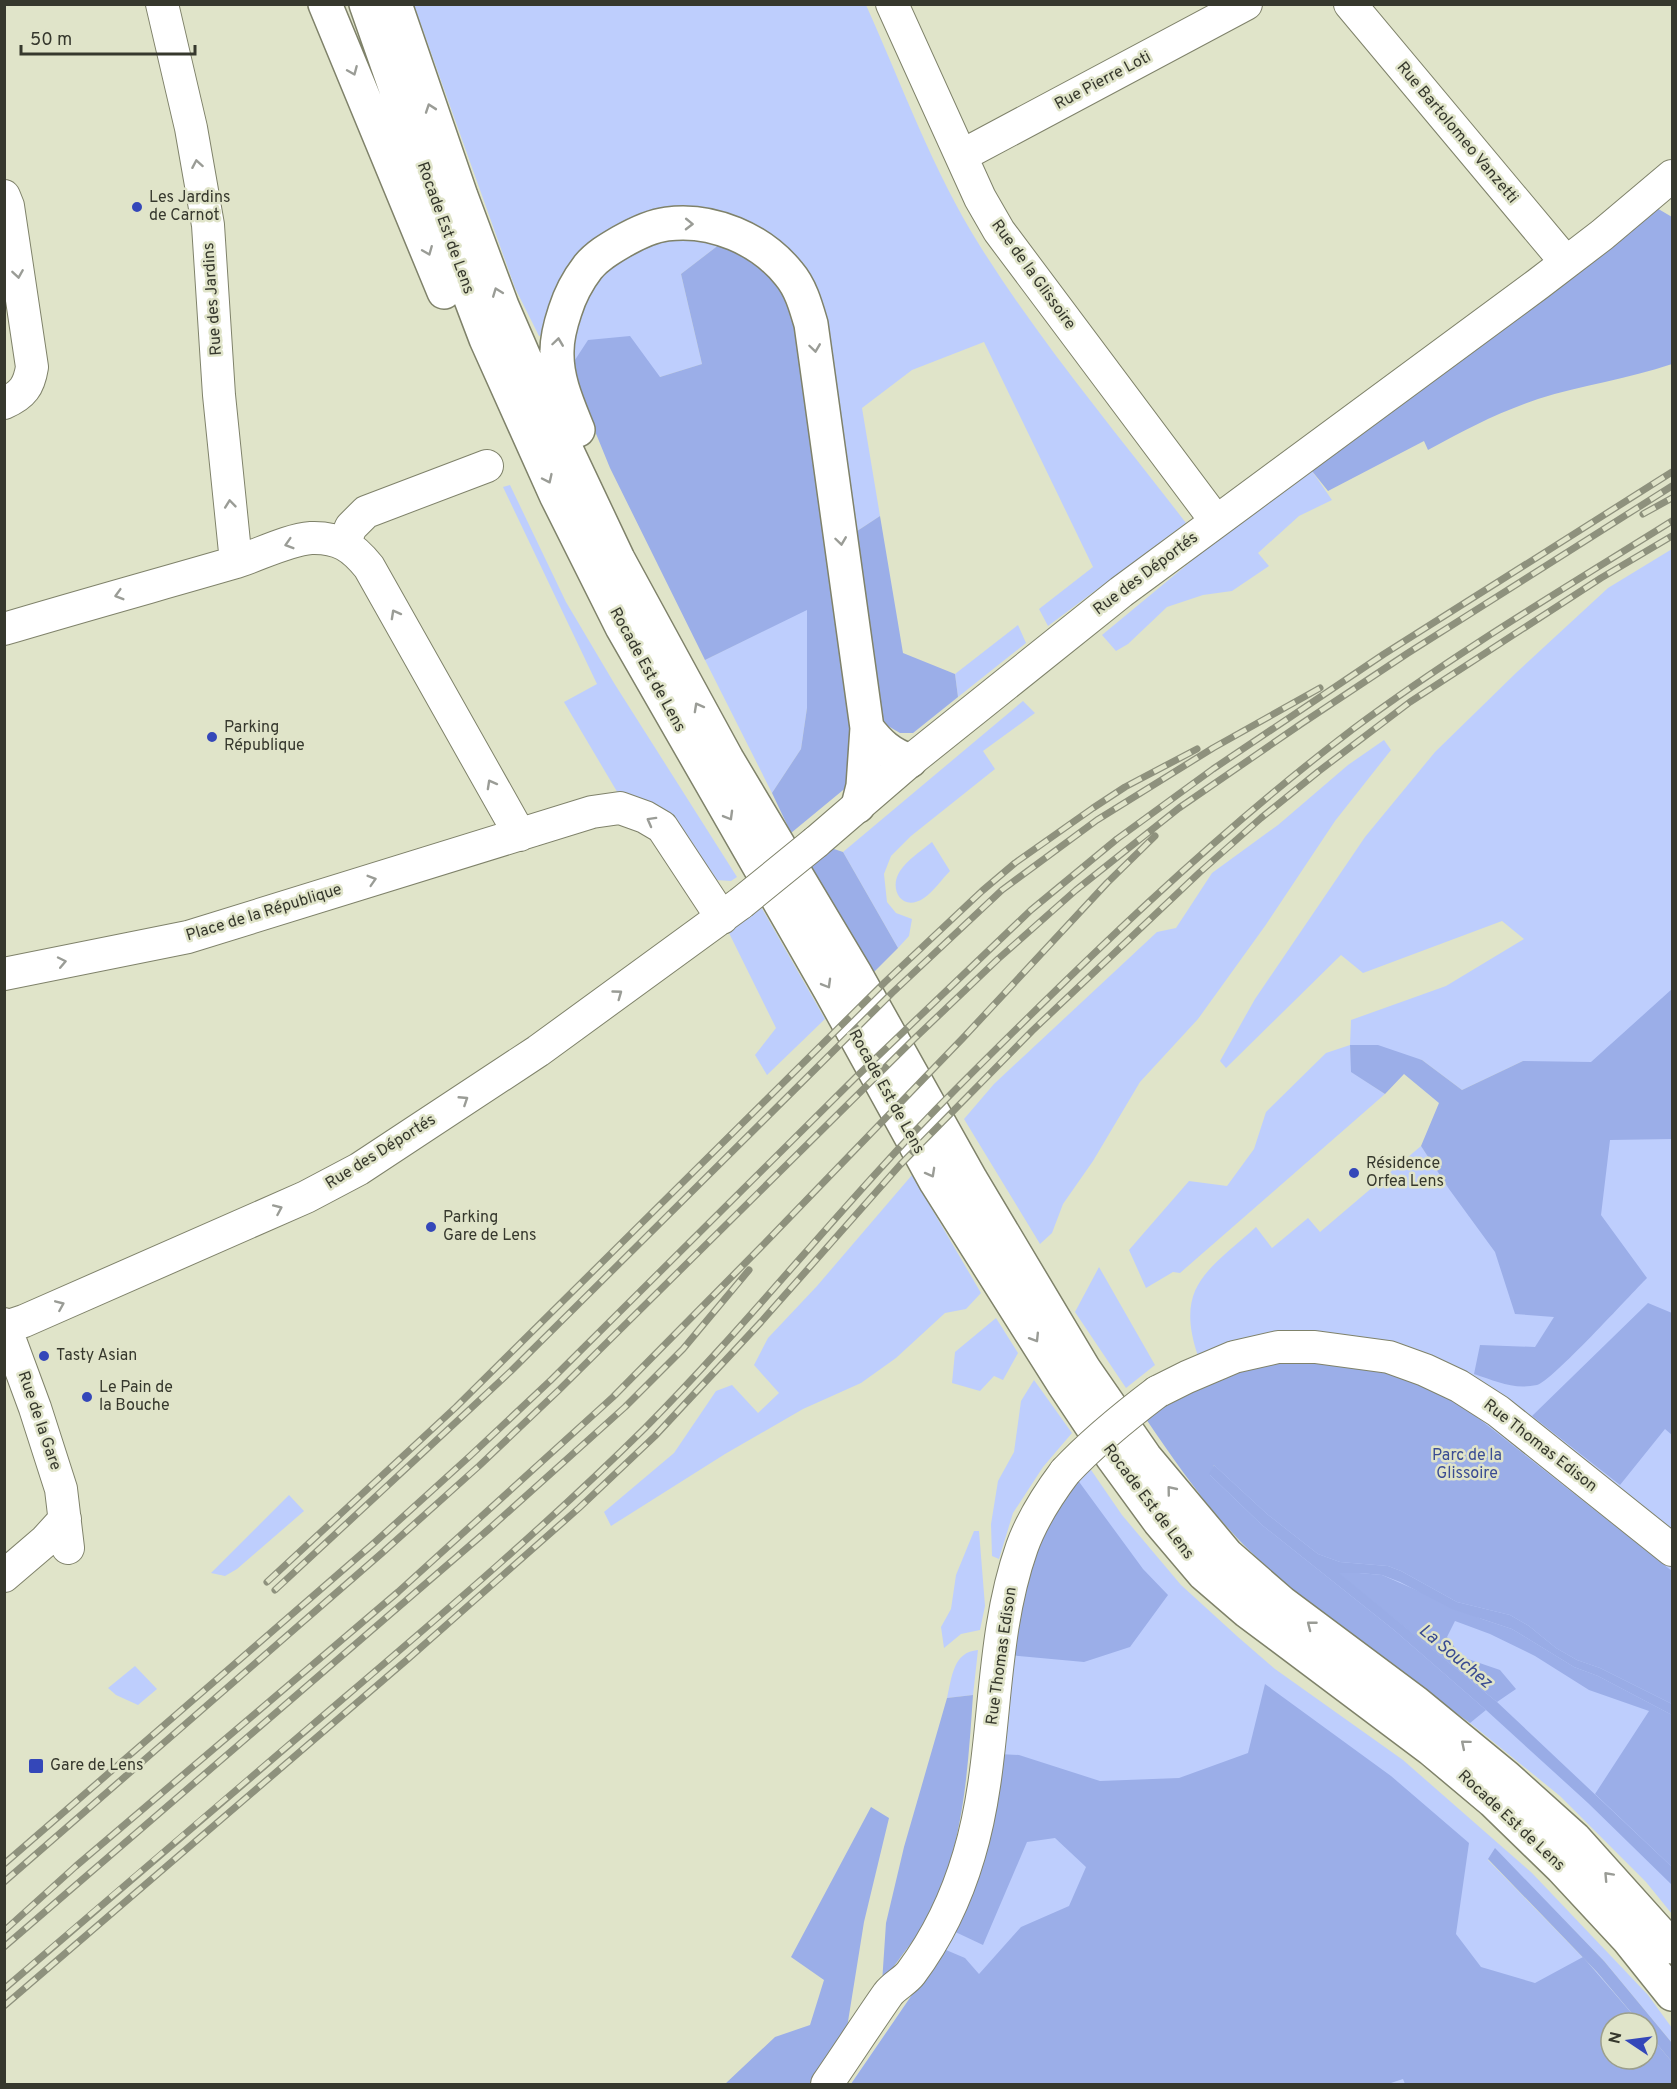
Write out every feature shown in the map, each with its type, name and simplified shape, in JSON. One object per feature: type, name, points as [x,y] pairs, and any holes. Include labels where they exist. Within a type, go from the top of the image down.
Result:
[{"type":"highway","points":[[326,4],[483,381],[524,426]]},
{"type":"highway","name":"Rocade Est de Lens","points":[[366,4],[486,339],[556,495],[622,627],[829,988],[936,1182],[1062,1383],[1159,1521],[1204,1574],[1247,1611],[1431,1749],[1493,1801],[1562,1868],[1613,1923],[1672,1994]]},
{"type":"highway","name":"Rocade Est de Lens","points":[[395,4],[457,185],[502,306],[541,396],[634,591],[727,759],[856,975],[977,1190],[1084,1370],[1145,1457],[1227,1555],[1282,1603],[1416,1703],[1506,1777],[1575,1839],[1672,1947]]},
{"type":"highway","points":[[598,517],[598,474],[566,399],[556,350],[561,323],[570,295],[589,266],[607,250],[639,232],[667,224],[698,224],[728,231],[754,243],[790,274],[802,295],[811,324],[867,728],[863,786],[858,806]]},
{"type":"highway","points":[[867,728],[877,742],[889,752],[910,760]]},
{"type":"street","name":"Rue des Jardins","points":[[162,4],[191,128],[208,225],[219,395],[237,562]]},
{"type":"street","name":"Rue de la Glissoire","points":[[892,4],[980,198],[999,231],[1216,521]]},
{"type":"street","name":"Rue Pierre Loti","points":[[961,156],[1246,4]]},
{"type":"street","name":"Rue Bartolomeo Vanzetti","points":[[1350,4],[1565,261]]},
{"type":"street","name":"Rue des Déportés","points":[[5,1325],[35,1316],[306,1197],[359,1169],[538,1051],[732,910],[816,842],[910,760],[1046,650],[1602,234],[1672,176]]},
{"type":"street","points":[[4,196],[8,206],[32,367],[17,394]]},
{"type":"street","points":[[344,543],[351,527],[366,512],[486,466]]},
{"type":"street","points":[[4,628],[237,562],[310,538],[344,543],[357,552],[369,567],[520,835]]},
{"type":"street","name":"Place de la République","points":[[4,974],[188,937],[592,812],[620,808],[645,817],[662,827],[732,910]]},
{"type":"street","name":"Rue de la Gare","points":[[4,1576],[45,1540],[66,1534],[56,1468],[5,1325]]},
{"type":"street","name":"Rue Thomas Edison","points":[[827,2085],[890,1991],[910,1975],[938,1931],[961,1880],[969,1855],[985,1781],[1002,1630],[1016,1568],[1035,1517],[1048,1494],[1086,1450],[1111,1427],[1157,1392],[1234,1357],[1278,1347],[1315,1347],[1389,1357],[1459,1386],[1498,1411],[1672,1550]]},
{"type":"green space","points":[[414,5],[866,5],[947,188],[980,246],[1054,352],[1186,523],[1048,626],[1039,609],[1093,567],[984,342],[912,370],[862,408],[880,516],[848,537],[801,272],[657,217],[548,334],[539,336],[515,288]]},
{"type":"green space","points":[[1655,207],[1672,217],[1672,364],[1524,404],[1482,422],[1428,450],[1424,441],[1328,491],[1312,471]]},
{"type":"green space","points":[[689,239],[720,244],[681,274],[702,364],[660,377],[573,363],[574,338],[579,318],[593,288],[604,275],[630,254],[645,247],[664,241]]},
{"type":"green space","points":[[720,244],[756,258],[790,301],[799,333],[856,727],[848,786],[791,833],[772,793],[801,749],[807,708],[807,610],[705,660],[610,468],[579,392],[573,363],[588,340],[630,336],[660,377],[702,364],[681,274]]},
{"type":"green space","points":[[1312,471],[1332,500],[1299,516],[1258,553],[1269,566],[1232,591],[1203,595],[1167,607],[1128,644],[1116,651],[1102,635],[1206,549]]},
{"type":"green space","points":[[510,485],[566,602],[614,683],[737,877],[731,881],[716,880],[619,795],[564,702],[597,684],[503,487]]},
{"type":"green space","points":[[880,516],[903,653],[955,674],[958,697],[913,733],[900,733],[888,726],[877,713],[848,537]]},
{"type":"green space","name":"Parc de la Glissoire","points":[[1672,549],[1672,1914],[1646,1882],[1560,1796],[1250,1551],[1199,1495],[1232,1431],[1311,1331],[1267,1333],[1198,1356],[1190,1312],[1193,1295],[1200,1281],[1224,1255],[1256,1227],[1272,1248],[1308,1218],[1320,1232],[1421,1146],[1449,1188],[1523,1061],[1462,1090],[1422,1060],[1350,1045],[1351,1020],[1446,986],[1524,939],[1502,921],[1363,973],[1341,955],[1226,1068],[1220,1061],[1255,999],[1365,837],[1435,752],[1608,588]]},
{"type":"green space","points":[[807,609],[807,708],[801,749],[772,793],[705,660]]},
{"type":"green space","points":[[1018,625],[1026,643],[958,697],[955,674]]},
{"type":"green space","points":[[1023,701],[1035,713],[983,751],[995,769],[911,836],[891,856],[884,874],[887,902],[896,913],[912,919],[909,936],[898,948],[843,852]]},
{"type":"green space","points":[[1384,740],[1391,750],[1335,821],[1265,926],[1198,1019],[1140,1082],[1093,1161],[1063,1204],[1052,1233],[1040,1244],[964,1119],[994,1084],[1157,932],[1176,928],[1212,873],[1278,825],[1348,765]]},
{"type":"green space","points":[[932,842],[950,871],[924,898],[916,902],[904,901],[899,897],[896,885],[900,871]]},
{"type":"green space","points":[[831,848],[843,852],[898,948],[872,974],[809,866]]},
{"type":"green space","points":[[760,905],[825,1019],[767,1075],[755,1055],[776,1028],[729,933],[737,922]]},
{"type":"green space","points":[[1672,989],[1672,1139],[1610,1140],[1601,1215],[1647,1278],[1574,1354],[1537,1385],[1512,1386],[1474,1374],[1480,1345],[1535,1347],[1554,1317],[1515,1314],[1495,1252],[1421,1146],[1439,1103],[1404,1074],[1385,1094],[1351,1072],[1350,1045],[1378,1045],[1422,1060],[1462,1090],[1523,1061],[1591,1062]]},
{"type":"green space","points":[[1350,1045],[1352,1072],[1385,1094],[1180,1273],[1173,1272],[1146,1288],[1129,1250],[1189,1181],[1227,1186],[1254,1149],[1266,1112],[1326,1053]]},
{"type":"green space","points":[[912,1175],[981,1293],[966,1309],[945,1313],[896,1358],[861,1383],[803,1409],[725,1454],[611,1526],[604,1512],[674,1453],[716,1391],[732,1385],[758,1413],[779,1393],[754,1365],[768,1338],[817,1286]]},
{"type":"green space","points":[[1099,1267],[1155,1365],[1126,1388],[1075,1312]]},
{"type":"green space","points":[[1648,1303],[1672,1313],[1672,1435],[1665,1429],[1620,1485],[1532,1416]]},
{"type":"green space","points":[[996,1318],[1018,1353],[1003,1380],[994,1376],[980,1391],[952,1383],[955,1352]]},
{"type":"green space","points":[[1288,1360],[1367,1364],[1421,1383],[1468,1410],[1672,1571],[1672,1704],[1600,1668],[1577,1660],[1510,1615],[1457,1602],[1388,1566],[1340,1562],[1318,1554],[1267,1514],[1214,1465],[1210,1475],[1262,1525],[1394,1630],[1486,1710],[1470,1723],[1357,1641],[1275,1575],[1235,1536],[1208,1504],[1146,1419],[1186,1392],[1241,1370]]},
{"type":"green space","points":[[1034,1380],[1072,1433],[1043,1467],[1013,1513],[999,1559],[992,1556],[991,1524],[998,1481],[1014,1452],[1021,1401]]},
{"type":"green space","points":[[1089,1467],[1122,1515],[1181,1585],[1275,1669],[1403,1760],[1532,1873],[1648,1995],[1672,2028],[1672,2043],[1659,2027],[1659,2011],[1645,2011],[1604,1961],[1495,1849],[1488,1860],[1597,1972],[1630,2011],[1599,2011],[1599,2071],[1659,2071],[1659,2046],[1672,2062],[1672,2084],[851,2084],[916,1989],[1009,1655],[1054,1506]]},
{"type":"green space","points":[[1077,1479],[1143,1569],[1168,1595],[1130,1647],[1084,1662],[1009,1655],[1034,1546]]},
{"type":"green space","points":[[289,1495],[304,1511],[237,1569],[225,1576],[211,1573]]},
{"type":"green space","points":[[974,1531],[979,1531],[985,1606],[980,1630],[961,1634],[944,1648],[941,1627],[951,1609],[956,1575]]},
{"type":"green space","points":[[1338,1573],[1382,1575],[1482,1619],[1512,1629],[1574,1667],[1598,1676],[1672,1715],[1672,1867],[1595,1794],[1649,1711],[1589,1690],[1535,1656],[1490,1634],[1455,1621],[1447,1637],[1462,1657],[1500,1670],[1516,1689],[1497,1702]]},
{"type":"green space","points":[[978,1650],[973,1695],[947,1698],[955,1667],[963,1655]]},
{"type":"green space","points":[[135,1666],[157,1689],[138,1705],[116,1695],[108,1688]]},
{"type":"green space","points":[[1265,1684],[1391,1776],[1469,1843],[1456,1934],[1481,1967],[1535,1983],[1583,1957],[1630,2011],[1599,2011],[1599,2071],[1659,2071],[1659,2046],[1672,2062],[1672,2084],[1405,2084],[1403,2079],[1388,2084],[851,2084],[916,1989],[939,1947],[965,1958],[979,1974],[1021,1927],[1069,1906],[1086,1867],[1055,1838],[1027,1842],[983,1945],[949,1929],[998,1754],[1019,1755],[1100,1781],[1179,1778],[1248,1753]]},
{"type":"green space","points":[[973,1695],[966,1778],[951,1859],[927,1920],[882,1983],[886,1923],[904,1847],[947,1698]]},
{"type":"green space","points":[[871,1807],[889,1818],[864,1922],[846,2034],[813,2084],[725,2084],[775,2037],[810,2025],[824,1980],[791,1957]]},
{"type":"shaded area","points":[[1214,1465],[1267,1514],[1318,1554],[1340,1562],[1388,1566],[1457,1602],[1510,1615],[1577,1660],[1600,1668],[1672,1704],[1672,1715],[1598,1676],[1574,1667],[1512,1629],[1452,1609],[1400,1582],[1382,1575],[1339,1573],[1497,1702],[1672,1867],[1672,1885],[1588,1803],[1486,1710],[1394,1630],[1262,1525],[1209,1474]]},
{"type":"shaded area","points":[[1495,1848],[1604,1961],[1645,2011],[1630,2011],[1597,1972],[1488,1859]]},
{"type":"shaded area","points":[[1659,2027],[1672,2043],[1672,2062],[1659,2046]]},
{"type":"railway","points":[[4,1864],[374,1543],[470,1456],[551,1380],[855,1078],[1031,910],[1117,839],[1213,769],[1384,654],[1672,472]]},
{"type":"railway","points":[[4,1882],[479,1466],[559,1390],[915,1038],[998,959],[1076,890],[1179,808],[1301,724],[1408,653],[1672,486]]},
{"type":"railway","points":[[1643,514],[1672,498]]},
{"type":"railway","points":[[4,1989],[459,1599],[609,1463],[685,1387],[915,1131],[1099,948],[1198,857],[1300,770],[1392,701],[1511,622],[1672,521]]},
{"type":"railway","points":[[4,2006],[409,1658],[579,1508],[655,1436],[761,1322],[900,1165],[1032,1031],[1199,873],[1261,818],[1410,702],[1601,578],[1672,536]]},
{"type":"railway","points":[[275,1590],[511,1371],[892,993],[1002,890],[1097,820],[1213,748],[1320,688]]},
{"type":"railway","points":[[267,1582],[456,1407],[885,982],[982,891],[1015,863],[1093,808],[1125,787],[1197,749]]},
{"type":"railway","points":[[4,1931],[76,1866],[398,1592],[613,1397],[963,1038],[1107,883],[1155,836]]},
{"type":"railway","points":[[4,1947],[489,1529],[625,1407],[683,1349],[749,1270]]},
{"type":"place","name":"Les Jardins de Carnot","points":[[137,207]]},
{"type":"place","name":"Parking République","points":[[212,737]]},
{"type":"place","name":"Résidence Orfea Lens","points":[[1354,1173]]},
{"type":"place","name":"Parking Gare de Lens","points":[[431,1227]]},
{"type":"place","name":"Tasty Asian","points":[[44,1356]]},
{"type":"place","name":"Le Pain de la Bouche","points":[[87,1397]]},
{"type":"place","name":"Gare de Lens","points":[[36,1766]]},
{"type":"water label","name":"La Souchez","points":[[1455,1657]]}]
